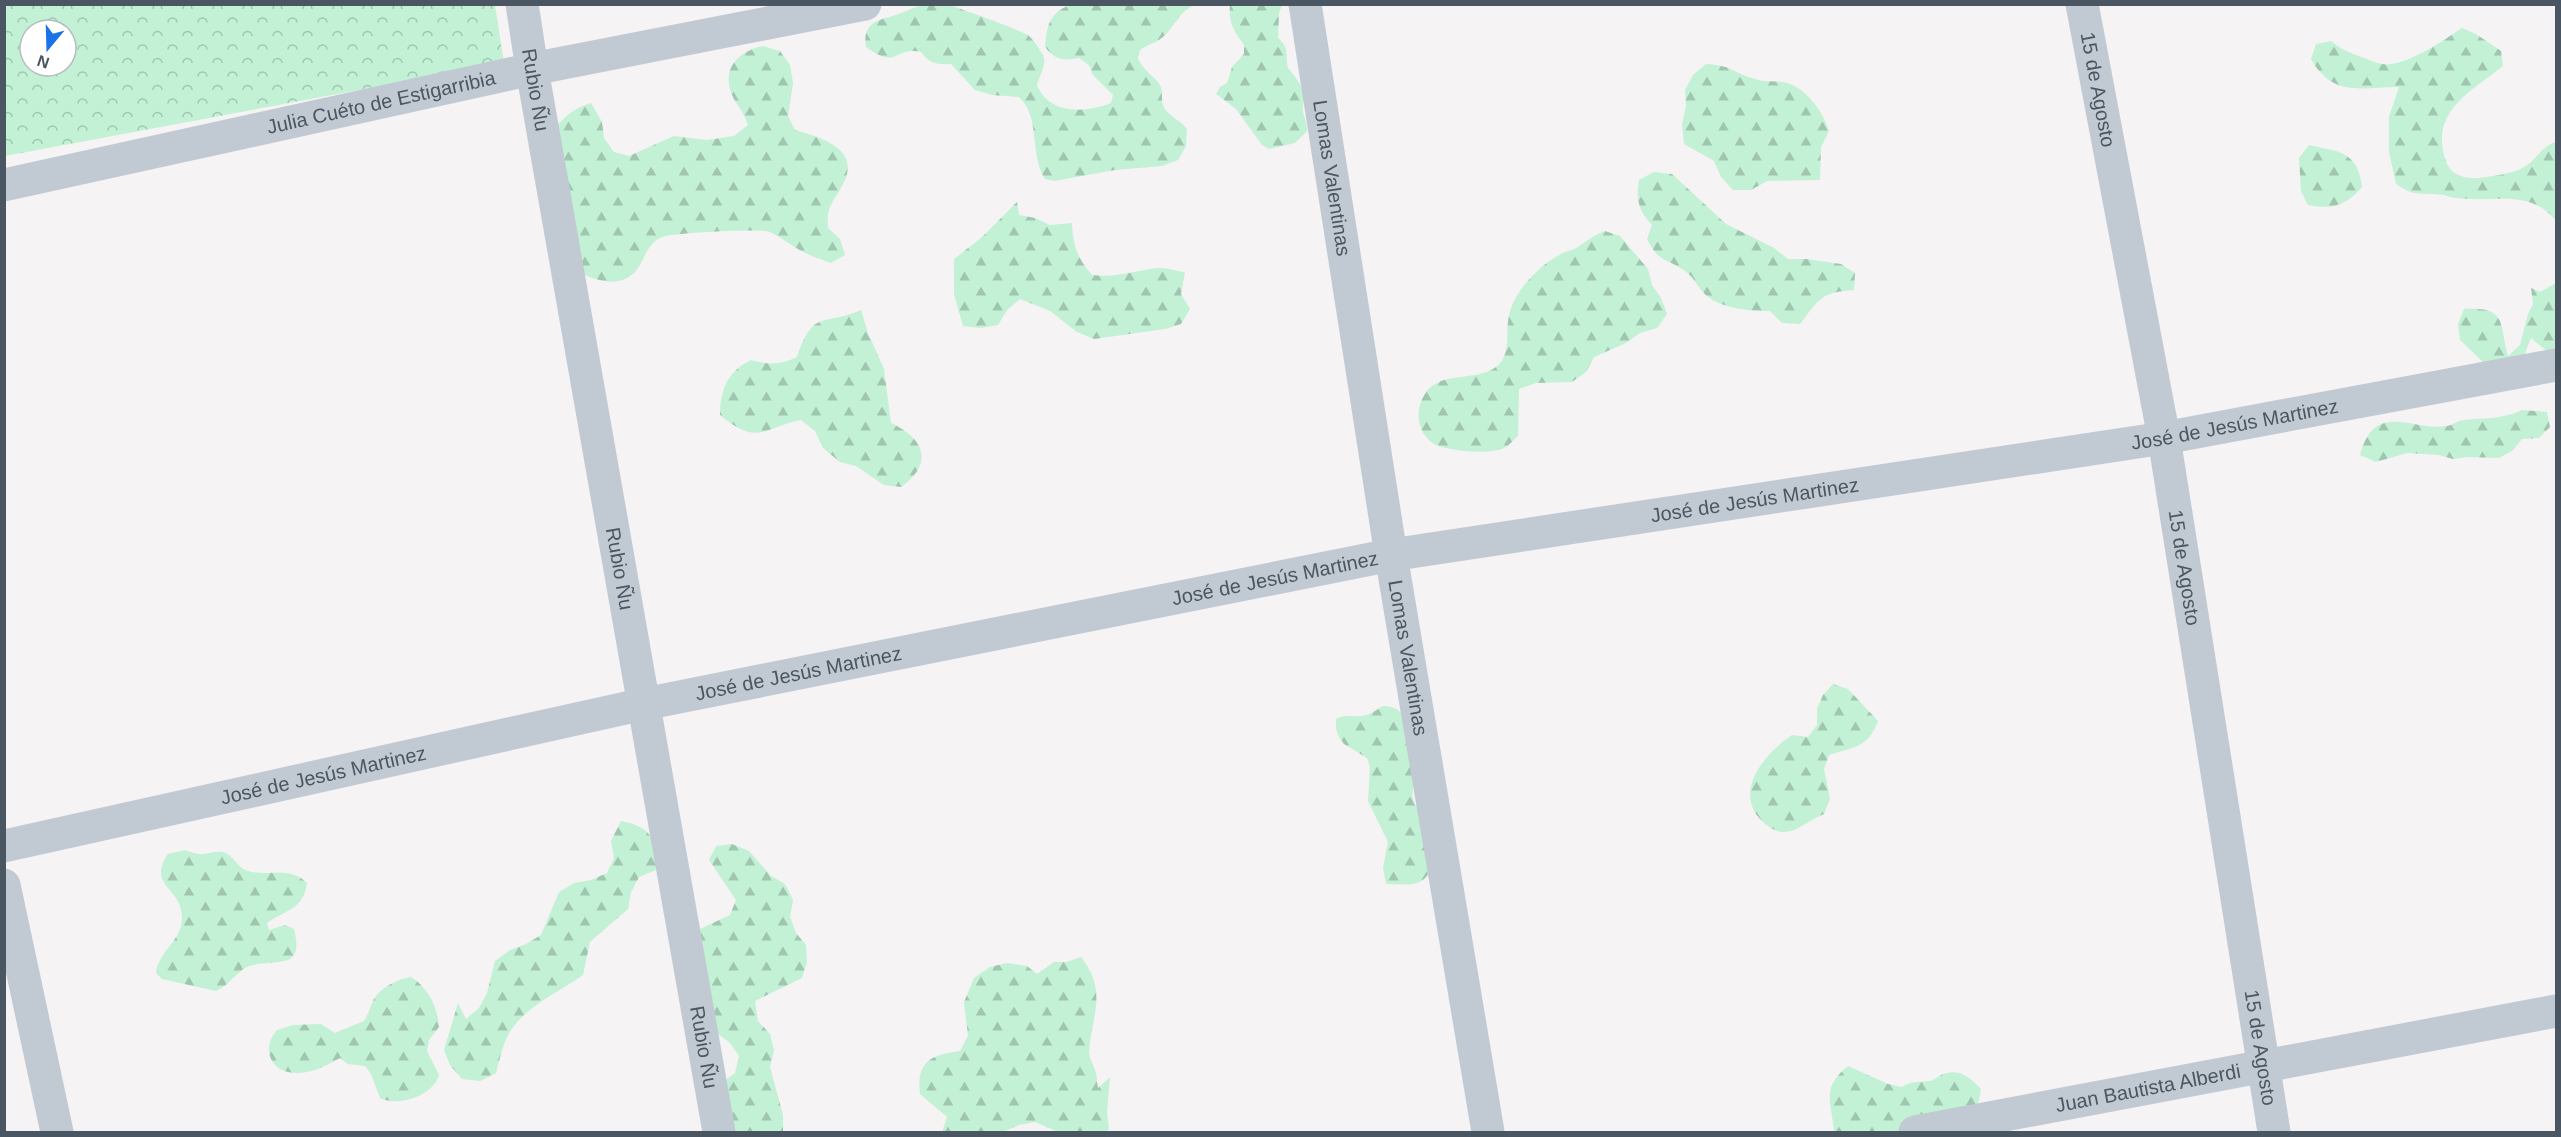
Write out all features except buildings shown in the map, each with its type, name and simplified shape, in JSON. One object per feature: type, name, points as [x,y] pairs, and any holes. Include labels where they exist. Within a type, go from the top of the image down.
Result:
[{"type":"street","name":"Rubio Ñu","points":[[522,4],[719,1132]]},
{"type":"street","name":"Julia Cuéto de Estigarribia","points":[[4,185],[532,69],[865,4]]},
{"type":"street","name":"Lomas Valentinas","points":[[1305,4],[1391,555],[1488,1132]]},
{"type":"street","name":"15 de Agosto","points":[[2082,4],[2164,438],[2274,1132]]},
{"type":"street","name":"José de Jesús Martinez","points":[[4,846],[644,704],[1391,555],[2164,438],[2556,365]]},
{"type":"street","points":[[4,885],[57,1132]]},
{"type":"street","name":"Juan Bautista Alberdi","points":[[1915,1132],[2264,1068],[2556,1011]]},
{"type":"green space","points":[[945,4],[1028,35],[1044,58],[1037,85],[1050,102],[1059,107],[1079,110],[1111,103],[1113,95],[1092,74],[1090,66],[1079,58],[1056,57],[1045,47],[1050,21],[1063,8],[1070,5],[1194,5],[1180,15],[1162,38],[1140,50],[1138,59],[1160,85],[1165,109],[1187,129],[1186,146],[1178,160],[1162,166],[1115,170],[1054,181],[1045,179],[1037,158],[1030,115],[1026,105],[1019,97],[992,95],[975,90],[951,64],[934,62],[927,59],[921,52],[905,52],[891,58],[877,54],[866,47],[866,33],[878,21],[924,5]]},
{"type":"green space","points":[[5,5],[495,5],[504,63],[5,156]]},
{"type":"green space","points":[[1230,5],[1282,5],[1279,13],[1278,38],[1286,49],[1288,68],[1302,90],[1307,128],[1307,131],[1295,143],[1269,149],[1262,145],[1236,109],[1216,94],[1220,87],[1227,83],[1232,67],[1244,54],[1244,45],[1231,21]]},
{"type":"green space","points":[[2462,28],[2476,34],[2501,51],[2503,66],[2465,95],[2447,118],[2442,146],[2447,164],[2456,174],[2470,178],[2502,174],[2524,167],[2546,147],[2556,142],[2556,221],[2535,204],[2523,201],[2419,194],[2396,184],[2389,152],[2389,117],[2399,87],[2349,88],[2338,85],[2329,80],[2311,59],[2316,44],[2331,41],[2342,49],[2380,64],[2401,62],[2424,52]]},
{"type":"green space","points":[[763,46],[780,51],[790,65],[793,83],[788,116],[795,130],[827,141],[843,154],[847,163],[847,173],[828,215],[828,228],[840,239],[845,255],[831,263],[802,251],[770,232],[719,231],[666,236],[658,239],[650,247],[637,269],[629,277],[620,281],[600,280],[567,268],[553,131],[561,121],[579,108],[591,103],[602,122],[604,138],[614,152],[629,156],[674,136],[707,140],[734,136],[748,125],[732,95],[729,85],[731,69],[734,62],[746,52]]},
{"type":"green space","points":[[1706,64],[1727,68],[1759,80],[1787,83],[1807,96],[1823,116],[1829,131],[1821,147],[1820,180],[1767,181],[1751,190],[1733,190],[1721,177],[1714,161],[1684,144],[1682,124],[1686,107],[1685,90],[1693,75]]},
{"type":"green space","points":[[2309,145],[2345,155],[2356,166],[2362,187],[2351,198],[2332,206],[2308,205],[2301,191],[2299,158]]},
{"type":"green space","points":[[1654,172],[1672,174],[1726,224],[1774,248],[1788,259],[1841,264],[1855,273],[1854,290],[1834,293],[1822,298],[1800,324],[1782,323],[1770,311],[1737,308],[1714,300],[1704,293],[1685,271],[1659,256],[1647,239],[1652,225],[1641,209],[1638,187],[1639,180]]},
{"type":"green space","points":[[1017,202],[1019,215],[1035,218],[1050,225],[1072,223],[1077,251],[1092,275],[1117,275],[1160,268],[1185,272],[1181,294],[1190,309],[1181,324],[1165,329],[1094,339],[1077,332],[1050,311],[1020,299],[1007,310],[998,325],[980,328],[963,326],[954,294],[954,259],[981,238]]},
{"type":"green space","points":[[1605,231],[1620,236],[1648,269],[1652,285],[1661,298],[1667,314],[1657,328],[1640,333],[1626,343],[1594,357],[1586,372],[1572,382],[1536,383],[1519,389],[1518,436],[1504,448],[1489,451],[1460,450],[1436,445],[1426,437],[1420,426],[1419,408],[1427,391],[1444,380],[1476,375],[1496,367],[1506,350],[1509,315],[1522,288],[1544,265]]},
{"type":"green space","points":[[2556,283],[2556,359],[2531,338],[2522,361],[2484,363],[2460,340],[2458,324],[2464,309],[2488,311],[2499,319],[2508,356],[2520,345],[2533,304],[2531,288],[2540,292]]},
{"type":"green space","points":[[861,310],[868,333],[884,369],[891,423],[912,436],[921,452],[918,469],[901,487],[884,485],[856,466],[840,462],[823,448],[815,431],[801,420],[767,431],[752,433],[720,415],[727,382],[743,364],[751,360],[763,363],[785,362],[797,357],[814,325]]},
{"type":"green space","points":[[2522,410],[2547,412],[2550,427],[2539,438],[2522,439],[2512,451],[2499,458],[2453,459],[2439,455],[2407,453],[2376,462],[2360,455],[2367,438],[2375,428],[2385,423],[2447,426],[2462,420],[2501,417]]},
{"type":"green space","points":[[1833,684],[1848,689],[1878,721],[1865,742],[1829,755],[1824,769],[1830,799],[1824,814],[1788,832],[1777,831],[1764,823],[1754,810],[1750,798],[1751,786],[1763,762],[1782,743],[1792,735],[1808,737],[1817,725],[1817,709],[1823,695]]},
{"type":"green space","points":[[1383,706],[1394,708],[1403,715],[1413,753],[1415,774],[1413,799],[1417,808],[1422,812],[1431,868],[1424,879],[1413,884],[1386,884],[1383,868],[1388,842],[1368,801],[1370,767],[1367,758],[1344,744],[1336,729],[1336,719],[1339,717],[1366,715]]},
{"type":"green space","points":[[621,821],[639,827],[651,837],[656,851],[656,870],[639,877],[631,892],[628,909],[590,942],[583,975],[531,1009],[514,1027],[505,1041],[496,1073],[480,1081],[462,1079],[450,1065],[444,1050],[458,1003],[466,1019],[479,1008],[487,993],[495,961],[510,950],[541,935],[559,892],[574,883],[591,880],[607,873],[614,858],[611,841]]},
{"type":"green space","points":[[732,844],[749,851],[771,876],[785,884],[793,900],[790,917],[796,933],[806,945],[807,962],[802,978],[755,1001],[758,1021],[770,1034],[774,1050],[770,1067],[783,1115],[783,1132],[712,1132],[723,1082],[735,1073],[739,1056],[729,1042],[715,1032],[700,929],[730,915],[736,900],[709,860],[716,846]]},
{"type":"green space","points":[[185,850],[199,854],[223,852],[248,871],[286,873],[307,883],[298,904],[267,923],[269,930],[285,925],[294,929],[296,952],[292,957],[286,961],[249,966],[216,991],[162,979],[156,973],[161,958],[178,934],[182,919],[181,908],[177,900],[163,881],[162,865],[168,854]]},
{"type":"green space","points":[[1081,957],[1094,981],[1096,992],[1089,1052],[1096,1072],[1098,1088],[1110,1077],[1107,1112],[1109,1129],[1105,1132],[1058,1132],[1035,1122],[1019,1125],[1003,1132],[942,1132],[947,1117],[920,1094],[920,1074],[923,1067],[934,1058],[960,1051],[968,1036],[964,1002],[974,978],[990,967],[1007,963],[1027,966],[1037,974],[1054,962],[1066,962]]},
{"type":"green space","points":[[411,977],[422,986],[431,999],[437,1013],[439,1027],[429,1040],[427,1051],[439,1075],[436,1082],[423,1094],[396,1101],[380,1098],[371,1074],[365,1066],[348,1064],[340,1058],[316,1070],[300,1073],[282,1070],[272,1060],[269,1046],[277,1030],[293,1025],[321,1024],[335,1033],[364,1021],[374,999],[385,987]]},
{"type":"green space","points":[[1848,1066],[1888,1084],[1902,1087],[1930,1081],[1947,1073],[1963,1074],[1981,1089],[1978,1105],[1926,1132],[1834,1132],[1830,1105],[1831,1089],[1839,1074]]}]
